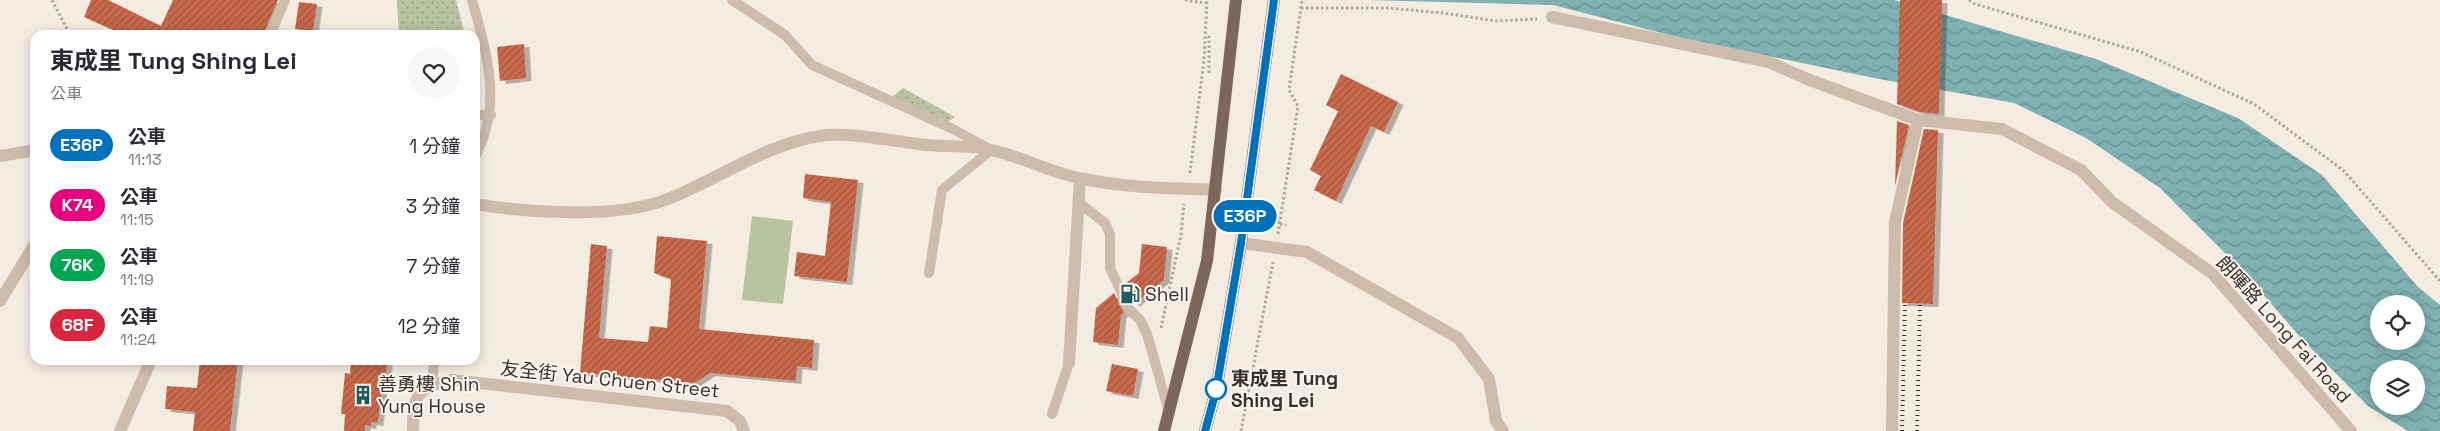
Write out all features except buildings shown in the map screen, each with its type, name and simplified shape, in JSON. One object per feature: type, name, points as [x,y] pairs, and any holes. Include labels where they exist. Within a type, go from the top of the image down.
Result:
[{"type":"main road","points":[[1164,431],[1207,261],[1236,0]]},
{"type":"main road","points":[[1205,431],[1216,391],[1241,243],[1274,0]]},
{"type":"street","name":"朗暉路 Long Fai Road","points":[[1552,17],[1769,62],[1807,79],[1918,120],[2002,129],[2081,170],[2112,202],[2213,274],[2351,431]]},
{"type":"street","points":[[1892,431],[1895,222],[1918,120]]},
{"type":"street","points":[[480,205],[498,208],[551,211],[618,211],[667,199],[776,148],[821,135],[865,137],[991,150],[1050,171],[1080,178],[1142,188],[1216,190]]},
{"type":"street","points":[[0,156],[30,151]]},
{"type":"street","points":[[1069,363],[1080,178]]},
{"type":"street","points":[[1241,243],[1276,246],[1307,252],[1458,338],[1489,379],[1496,421],[1503,431]]},
{"type":"street","points":[[0,301],[30,252]]},
{"type":"street","points":[[120,431],[149,365]]},
{"type":"street","name":"友全街 Yau Chuen Street","points":[[432,385],[452,380],[727,411],[740,421],[744,431]]},
{"type":"street","points":[[413,431],[413,405],[420,394],[432,385]]},
{"type":"lane","points":[[272,30],[285,0]]},
{"type":"lane","points":[[472,0],[479,30]]},
{"type":"lane","points":[[732,0],[786,35],[812,65],[955,130],[991,150],[942,190],[929,273]]},
{"type":"lane","points":[[480,35],[491,82],[491,115],[480,144]]},
{"type":"lane","points":[[480,115],[491,115]]},
{"type":"lane","points":[[1078,202],[1105,223],[1110,234],[1110,268],[1129,310],[1140,320],[1147,334],[1170,413]]},
{"type":"lane","points":[[1052,414],[1069,363]]},
{"type":"lane","points":[[432,385],[434,365]]},
{"type":"path","points":[[52,0],[67,30]]},
{"type":"path","points":[[1184,0],[1207,1]]},
{"type":"path","points":[[1241,431],[1280,224],[1298,106],[1290,90],[1302,0]]},
{"type":"path","points":[[1969,0],[1975,4],[2141,52],[2254,104],[2344,171],[2440,282]]},
{"type":"path","points":[[1301,8],[1388,8],[1443,13],[1496,21],[1552,17]]},
{"type":"path","points":[[1209,34],[1209,73]]},
{"type":"path","points":[[1277,220],[1280,224],[1286,225]]},
{"type":"green space","points":[[397,0],[456,0],[464,30],[399,30]]},
{"type":"green space","points":[[903,88],[955,117],[947,122],[892,97]]},
{"type":"green space","points":[[752,216],[793,221],[783,304],[742,300]]},
{"type":"water","points":[[1367,0],[1894,0],[2096,59],[2238,118],[2322,175],[2418,287],[2440,305],[2440,431],[2408,431],[2382,415],[2425,415],[2425,360],[2370,360],[2370,407],[2368,406],[2301,338],[2240,268],[2160,188],[2086,138],[2014,103],[1874,78],[1677,37],[1553,5]]},
{"type":"railway","points":[[1902,431],[1905,302]]},
{"type":"railway","points":[[1917,431],[1920,302]]},
{"type":"bus line","name":"E36P","points":[[1205,431],[1216,391],[1241,243],[1274,0]]},
{"type":"place","name":"Shell","points":[[1130,294]]},
{"type":"place","name":"東成里 Tung Shing Lei","points":[[1216,389]]},
{"type":"place","name":"善勇樓 Shin Yung House","points":[[363,395]]}]
